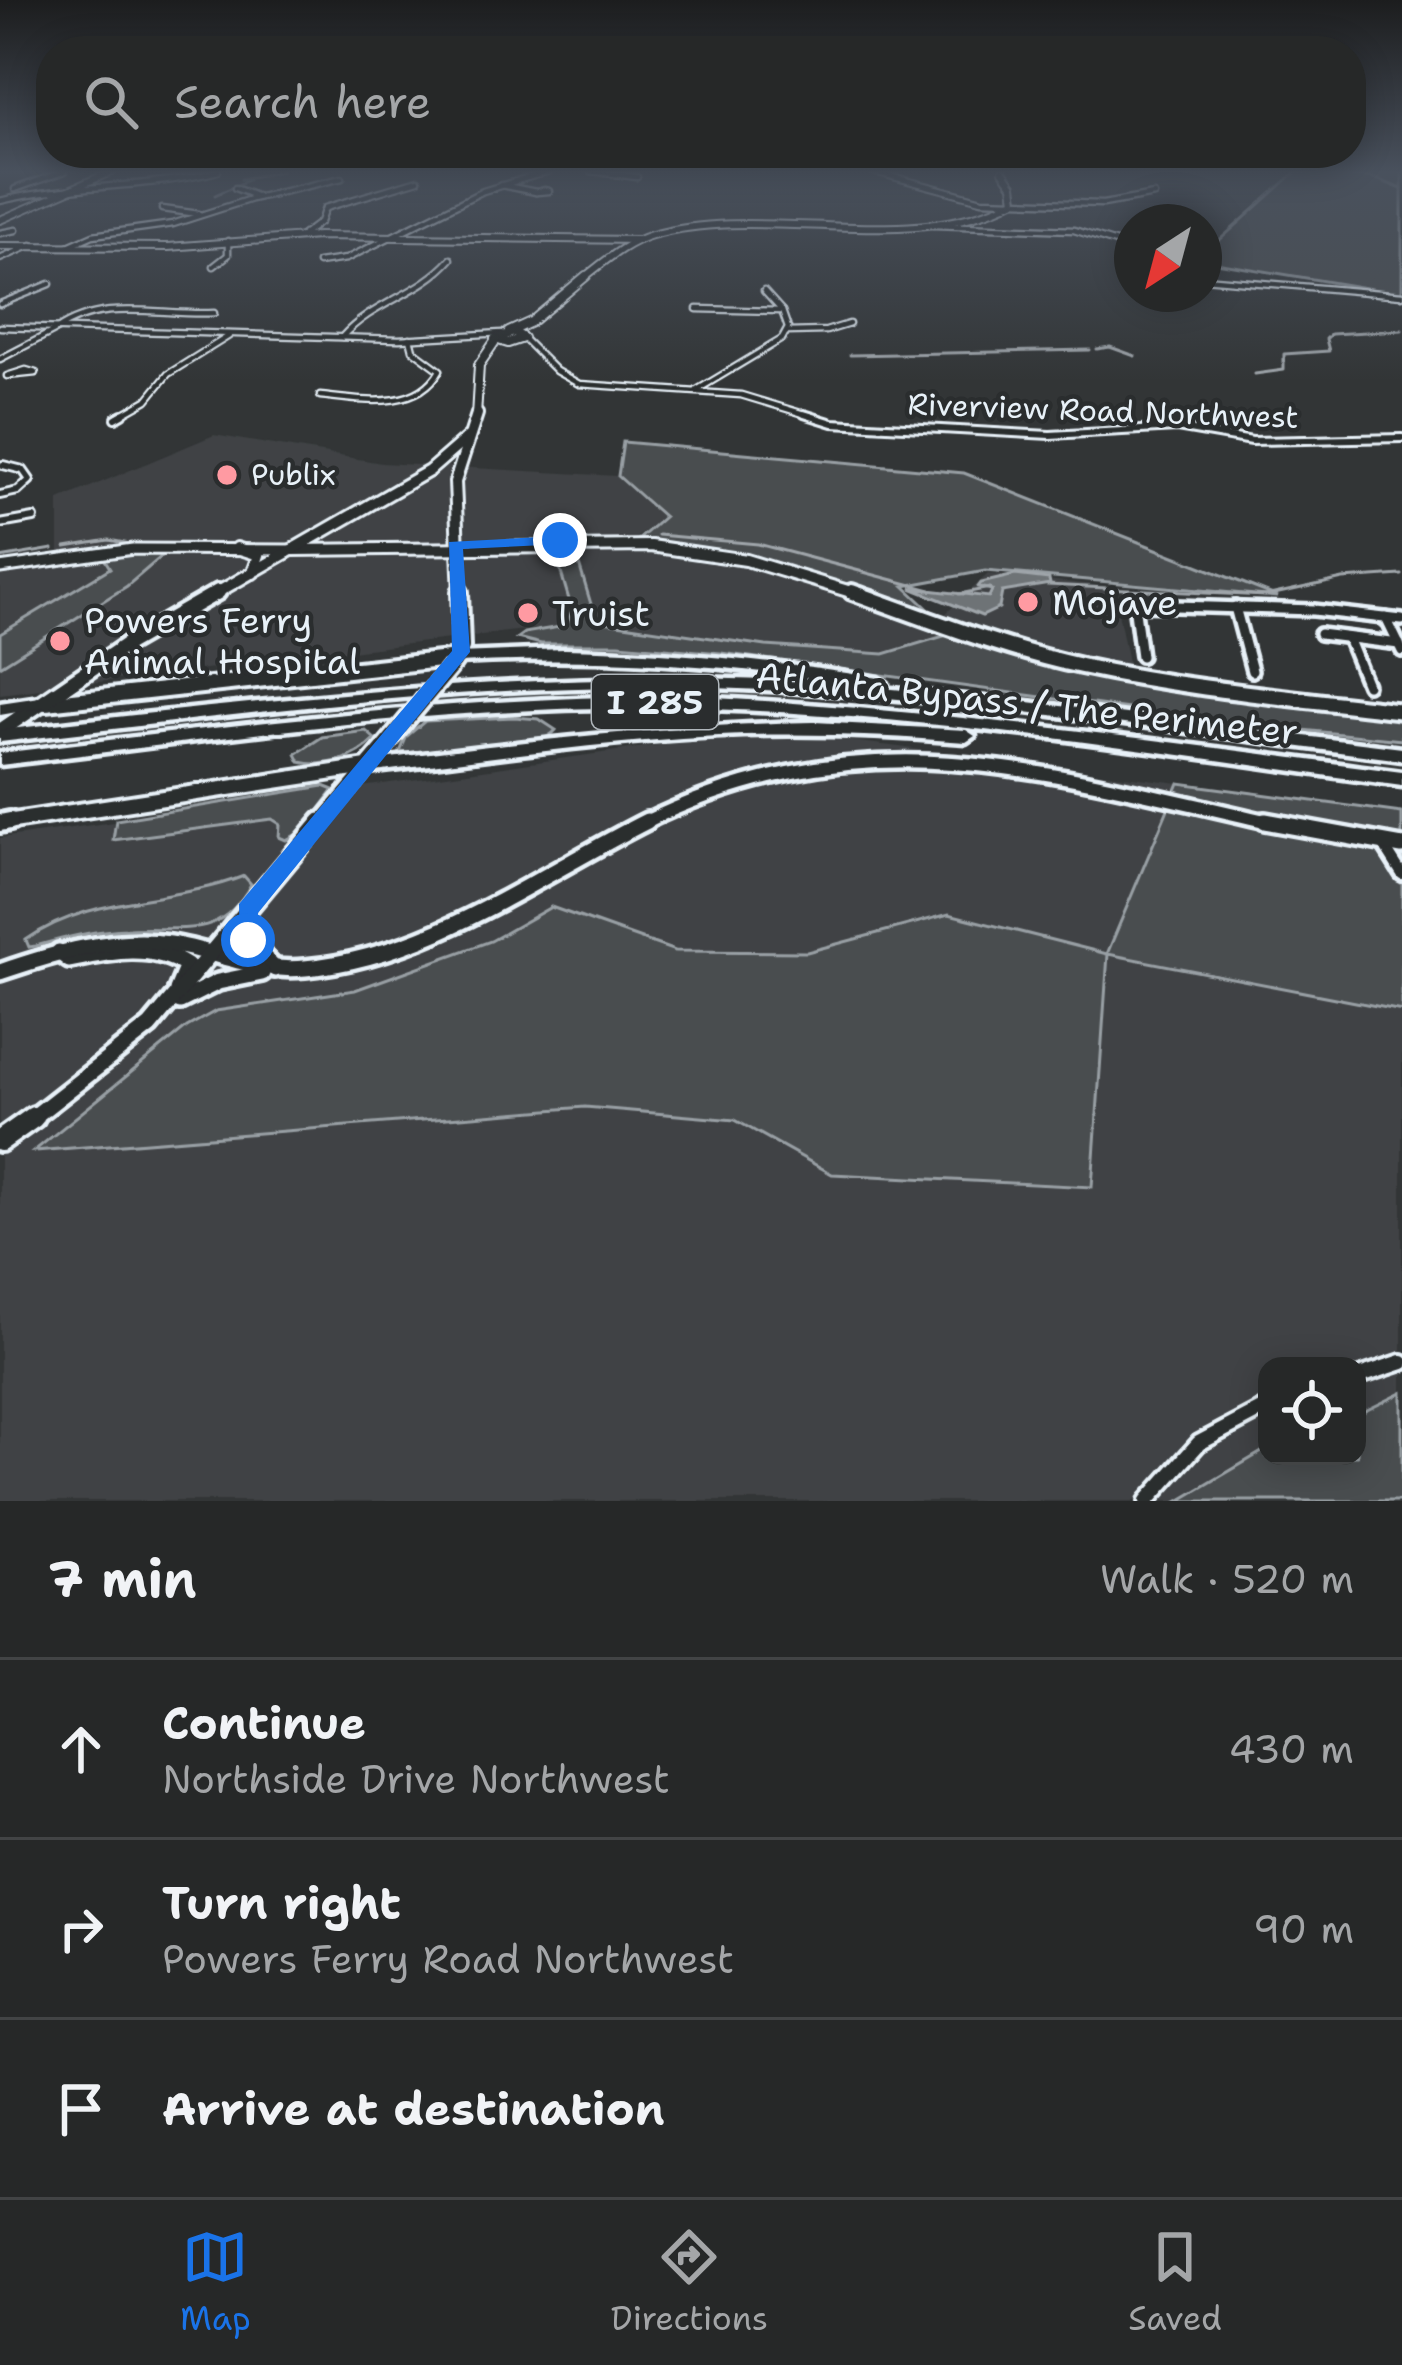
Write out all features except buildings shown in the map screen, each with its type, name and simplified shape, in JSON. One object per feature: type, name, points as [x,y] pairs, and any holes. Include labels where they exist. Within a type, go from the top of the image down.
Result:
[{"type":"highway","points":[[461,638],[473,651],[489,656]]},
{"type":"highway","points":[[454,662],[489,656],[610,652],[699,656],[1032,709]]},
{"type":"highway","name":"Atlanta Bypass / The Perimeter","points":[[0,733],[454,689],[589,683],[802,687],[1032,709],[1402,754]]},
{"type":"highway","name":"Atlanta Bypass / The Perimeter","points":[[0,759],[444,710],[665,702],[862,712],[1402,779]]},
{"type":"highway","points":[[0,709],[34,708]]},
{"type":"highway","points":[[367,767],[681,732],[799,725],[897,729],[1181,760],[1310,767]]},
{"type":"main road","points":[[0,823],[367,767],[454,662],[461,638],[455,482],[480,406],[477,371],[486,355],[636,242]]},
{"type":"main road","points":[[0,733],[126,645],[409,484],[448,459],[468,437]]},
{"type":"main road","points":[[409,484],[439,476],[455,482]]},
{"type":"main road","points":[[293,550],[383,551],[574,541],[709,553],[830,581],[993,642],[1069,664],[1402,710]]},
{"type":"main road","points":[[237,548],[259,556],[253,573]]},
{"type":"main road","points":[[34,708],[454,662]]},
{"type":"street","points":[[68,246],[79,241]]},
{"type":"street","points":[[0,246],[168,247],[228,241]]},
{"type":"street","points":[[214,266],[228,255],[228,241]]},
{"type":"street","points":[[318,263],[346,259],[386,241]]},
{"type":"street","points":[[631,241],[636,242]]},
{"type":"street","points":[[0,259],[32,245]]},
{"type":"street","points":[[342,338],[362,314],[436,279],[451,259]]},
{"type":"street","points":[[1222,280],[1402,295]]},
{"type":"street","points":[[0,304],[50,284]]},
{"type":"street","points":[[764,291],[782,311],[787,332]]},
{"type":"street","points":[[0,358],[69,321],[117,309],[214,313]]},
{"type":"street","points":[[697,309],[782,311]]},
{"type":"street","points":[[692,392],[774,346],[787,332],[826,331],[849,324]]},
{"type":"street","points":[[0,326],[229,336],[427,337]]},
{"type":"street","name":"Riverview Road Northwest","points":[[427,337],[474,333],[509,338],[533,349],[579,384],[741,394],[818,421],[1050,435],[1170,428],[1252,441],[1402,438]]},
{"type":"street","points":[[116,418],[147,400],[168,374],[229,336]]},
{"type":"street","points":[[419,352],[427,337]]},
{"type":"street","points":[[320,396],[377,400],[418,392],[440,374],[410,338]]},
{"type":"street","points":[[0,495],[26,487],[30,480],[23,470],[1,463]]},
{"type":"street","points":[[0,524],[34,518]]},
{"type":"street","points":[[0,568],[133,549],[293,550]]},
{"type":"street","points":[[1141,656],[1137,606],[1402,620]]},
{"type":"street","points":[[1235,608],[1252,671]]},
{"type":"street","points":[[1386,618],[1400,647]]},
{"type":"street","points":[[1320,634],[1400,647]]},
{"type":"street","points":[[1348,638],[1367,685]]},
{"type":"street","points":[[164,1012],[218,982],[349,962],[427,939],[481,916],[675,810],[767,779],[845,764],[952,760],[1027,768],[1292,830],[1402,846]]},
{"type":"street","points":[[0,1141],[103,1067],[164,1012],[367,767]]},
{"type":"street","points":[[1383,844],[1402,874]]},
{"type":"street","points":[[247,910],[248,940],[278,970]]},
{"type":"street","points":[[0,972],[59,952],[140,942],[278,970]]},
{"type":"street","points":[[59,952],[69,960],[142,952],[176,956],[187,966],[164,1012]]},
{"type":"street","points":[[1366,1374],[1402,1362]]},
{"type":"street","points":[[1147,1501],[1201,1439],[1258,1411]]},
{"type":"shaded area","points":[[1222,241],[1402,241],[1402,294],[1222,264]]},
{"type":"shaded area","points":[[214,435],[382,463],[618,476],[665,517],[637,537],[745,555],[853,585],[936,616],[943,634],[962,641],[901,669],[532,629],[0,694],[0,570],[59,557],[59,500]]},
{"type":"shaded area","points":[[623,442],[964,473],[1278,597],[985,571],[904,586],[936,616],[789,569],[637,541],[664,517],[618,476]]},
{"type":"shaded area","points":[[568,549],[576,554],[596,621],[766,646],[884,654],[947,635],[1280,703],[1402,719],[1402,740],[1231,723],[721,653],[619,644],[541,644],[517,638],[566,626],[572,610],[555,552]]},
{"type":"shaded area","points":[[168,551],[127,586],[0,666],[0,634],[110,568],[105,560]]},
{"type":"shaded area","points":[[988,574],[1113,587],[1129,667],[1007,639],[943,616]]},
{"type":"shaded area","points":[[1015,575],[1049,579],[1050,584],[1002,592],[999,608],[982,616],[911,588],[989,597],[992,590],[978,587],[981,583]]},
{"type":"shaded area","points":[[539,719],[556,730],[507,748],[400,752],[407,736],[425,721]]},
{"type":"shaded area","points":[[366,731],[375,739],[340,760],[310,764],[300,762],[296,754],[322,737]]},
{"type":"shaded area","points":[[829,738],[1179,783],[1108,954],[1402,1011],[1402,1393],[1366,1411],[1366,1357],[1258,1357],[1258,1454],[1179,1501],[0,1501],[0,838],[701,739]],"holes":[[[551,907],[675,951],[807,952],[949,914],[832,1174],[735,1120],[585,1107],[36,1150],[187,1027],[216,1011],[355,990],[491,941]]]},
{"type":"shaded area","points":[[1179,783],[1402,813],[1402,1011],[1108,954],[1092,1187],[832,1174],[735,1120],[585,1107],[34,1151],[187,1027],[216,1011],[355,990],[491,941],[551,907],[675,951],[807,952],[949,914],[1107,954]]},
{"type":"shaded area","points":[[324,786],[334,790],[304,830],[286,840],[279,837],[280,824],[272,819],[113,840],[116,820]]},
{"type":"shaded area","points":[[244,876],[251,884],[239,902],[227,915],[199,927],[105,931],[29,947],[26,940],[77,915]]},
{"type":"shaded area","points":[[1402,1393],[1402,1501],[1179,1501],[1258,1454],[1258,1465],[1366,1465],[1366,1411]]},
{"type":"waterway","points":[[1255,374],[1284,370],[1284,354],[1329,351],[1326,339],[1331,334],[1402,330]]},
{"type":"waterway","points":[[1097,349],[1110,347],[1135,356]]},
{"type":"waterway","points":[[850,355],[1090,350]]},
{"type":"waterway","points":[[658,535],[758,544],[931,590]]},
{"type":"waterway","points":[[66,547],[109,540],[135,545]]},
{"type":"waterway","points":[[0,558],[53,549]]},
{"type":"waterway","points":[[1047,585],[1265,596],[1343,579],[1402,575]]},
{"type":"waterway","points":[[959,594],[990,588]]},
{"type":"place","name":"Publix","points":[[227,475]]},
{"type":"place","name":"Mojave","points":[[1028,602]]},
{"type":"place","name":"Truist","points":[[528,613]]},
{"type":"place","name":"Powers Ferry Animal Hospital","points":[[60,641]]},
{"type":"route","points":[[248,940],[247,910],[458,658],[462,647],[455,545],[560,540]]}]
